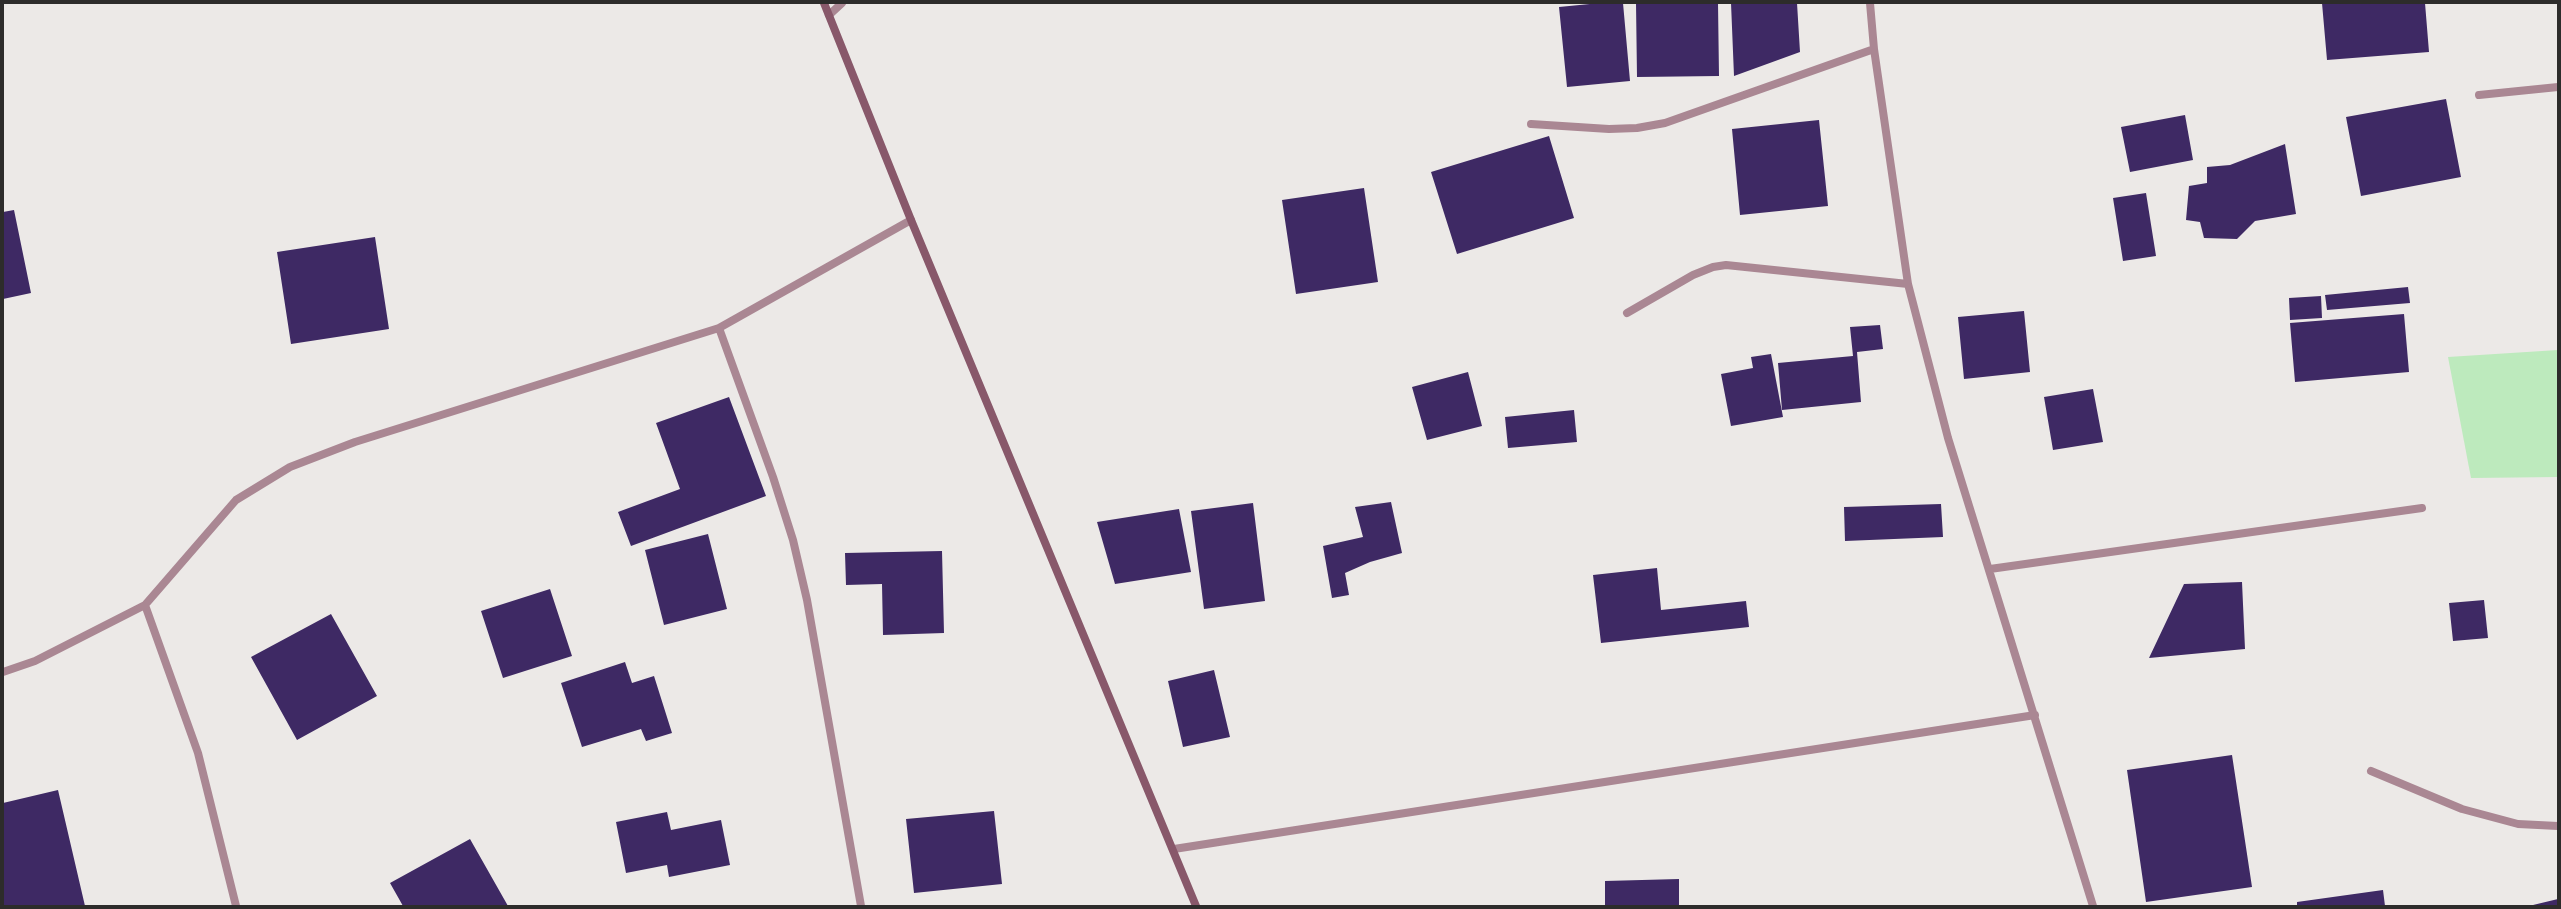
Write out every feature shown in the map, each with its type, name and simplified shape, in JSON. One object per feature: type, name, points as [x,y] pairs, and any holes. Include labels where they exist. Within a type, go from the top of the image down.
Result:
[{"type":"main road","points":[[824,3],[911,220],[1174,849],[1196,906]]},
{"type":"street","points":[[829,15],[842,3]]},
{"type":"street","points":[[1870,3],[1874,49],[1908,284],[1948,438],[2036,715],[2093,906]]},
{"type":"street","points":[[1532,124],[1638,128],[1665,123],[1874,49]]},
{"type":"street","points":[[2479,95],[2558,87]]},
{"type":"street","points":[[3,672],[34,660],[145,605],[236,500],[290,467],[355,442],[719,328],[911,220]]},
{"type":"street","points":[[1627,313],[1692,275],[1713,267],[1726,265],[1908,284]]},
{"type":"street","points":[[719,328],[773,477],[793,540],[808,608],[861,906]]},
{"type":"street","points":[[1990,569],[2422,508]]},
{"type":"street","points":[[145,605],[198,753],[236,906]]},
{"type":"street","points":[[1174,849],[2036,715]]},
{"type":"street","points":[[2371,771],[2462,809],[2518,824],[2558,826]]},
{"type":"green space","points":[[2558,350],[2558,477],[2471,478],[2448,357]]},
{"type":"building","points":[[1600,3],[1623,3],[1630,81],[1567,87],[1559,7]]},
{"type":"building","points":[[1636,3],[1718,3],[1719,76],[1637,77]]},
{"type":"building","points":[[1731,3],[1797,3],[1800,52],[1734,76]]},
{"type":"building","points":[[2322,3],[2425,3],[2429,52],[2327,60]]},
{"type":"building","points":[[2446,99],[2461,177],[2361,196],[2346,117]]},
{"type":"building","points":[[2185,115],[2193,160],[2130,172],[2121,127]]},
{"type":"building","points":[[1819,120],[1828,206],[1740,215],[1732,129]]},
{"type":"building","points":[[1549,136],[1574,218],[1457,254],[1431,172]]},
{"type":"building","points":[[2285,144],[2296,214],[2255,221],[2237,239],[2204,238],[2200,222],[2186,220],[2189,186],[2207,183],[2207,167],[2230,165]]},
{"type":"building","points":[[1364,188],[1378,282],[1296,294],[1282,200]]},
{"type":"building","points":[[2146,193],[2156,256],[2123,261],[2113,198]]},
{"type":"building","points":[[14,210],[31,293],[3,299],[3,212]]},
{"type":"building","points":[[375,237],[389,329],[291,344],[277,252]]},
{"type":"building","points":[[2408,287],[2410,303],[2327,310],[2325,295]]},
{"type":"building","points":[[2321,296],[2322,318],[2290,320],[2289,298]]},
{"type":"building","points":[[2024,311],[2030,372],[1964,379],[1958,317]]},
{"type":"building","points":[[2404,314],[2409,372],[2295,382],[2290,323]]},
{"type":"building","points":[[1880,325],[1883,349],[1857,352],[1861,402],[1782,410],[1778,363],[1853,356],[1850,327]]},
{"type":"building","points":[[1771,354],[1783,417],[1731,426],[1721,374],[1753,368],[1751,357]]},
{"type":"building","points":[[1468,372],[1482,426],[1427,440],[1412,387]]},
{"type":"building","points":[[2093,389],[2103,442],[2053,450],[2044,397]]},
{"type":"building","points":[[729,397],[766,496],[631,546],[618,512],[680,489],[656,423]]},
{"type":"building","points":[[1574,410],[1577,442],[1508,448],[1505,417]]},
{"type":"building","points":[[1391,502],[1402,553],[1370,562],[1345,573],[1349,595],[1332,598],[1323,546],[1363,537],[1355,507]]},
{"type":"building","points":[[1253,503],[1265,601],[1204,609],[1191,511]]},
{"type":"building","points":[[1941,504],[1943,537],[1845,541],[1844,507]]},
{"type":"building","points":[[1179,509],[1191,572],[1115,584],[1097,522]]},
{"type":"building","points":[[708,534],[727,609],[664,625],[645,550]]},
{"type":"building","points":[[942,551],[944,633],[883,635],[882,584],[846,585],[845,553]]},
{"type":"building","points":[[1657,568],[1661,610],[1746,601],[1749,627],[1601,643],[1593,575]]},
{"type":"building","points":[[2242,582],[2245,649],[2149,658],[2184,584]]},
{"type":"building","points":[[550,589],[572,656],[503,678],[481,611]]},
{"type":"building","points":[[2484,600],[2488,638],[2453,641],[2449,603]]},
{"type":"building","points":[[331,614],[377,696],[297,740],[251,657]]},
{"type":"building","points":[[625,662],[632,683],[654,676],[672,733],[646,741],[641,729],[582,747],[561,683]]},
{"type":"building","points":[[1214,670],[1230,737],[1183,747],[1168,681]]},
{"type":"building","points":[[2232,755],[2252,887],[2146,902],[2127,770]]},
{"type":"building","points":[[58,790],[85,906],[3,906],[3,803]]},
{"type":"building","points":[[994,811],[1002,884],[914,893],[906,819]]},
{"type":"building","points":[[667,812],[671,830],[721,820],[730,865],[669,877],[667,865],[626,873],[616,822]]},
{"type":"building","points":[[470,839],[508,906],[403,906],[390,883]]},
{"type":"building","points":[[1679,879],[1679,906],[1605,906],[1605,881]]},
{"type":"building","points":[[2383,890],[2385,906],[2297,906],[2297,902]]},
{"type":"building","points":[[2558,899],[2558,906],[2533,906],[2533,905]]}]
